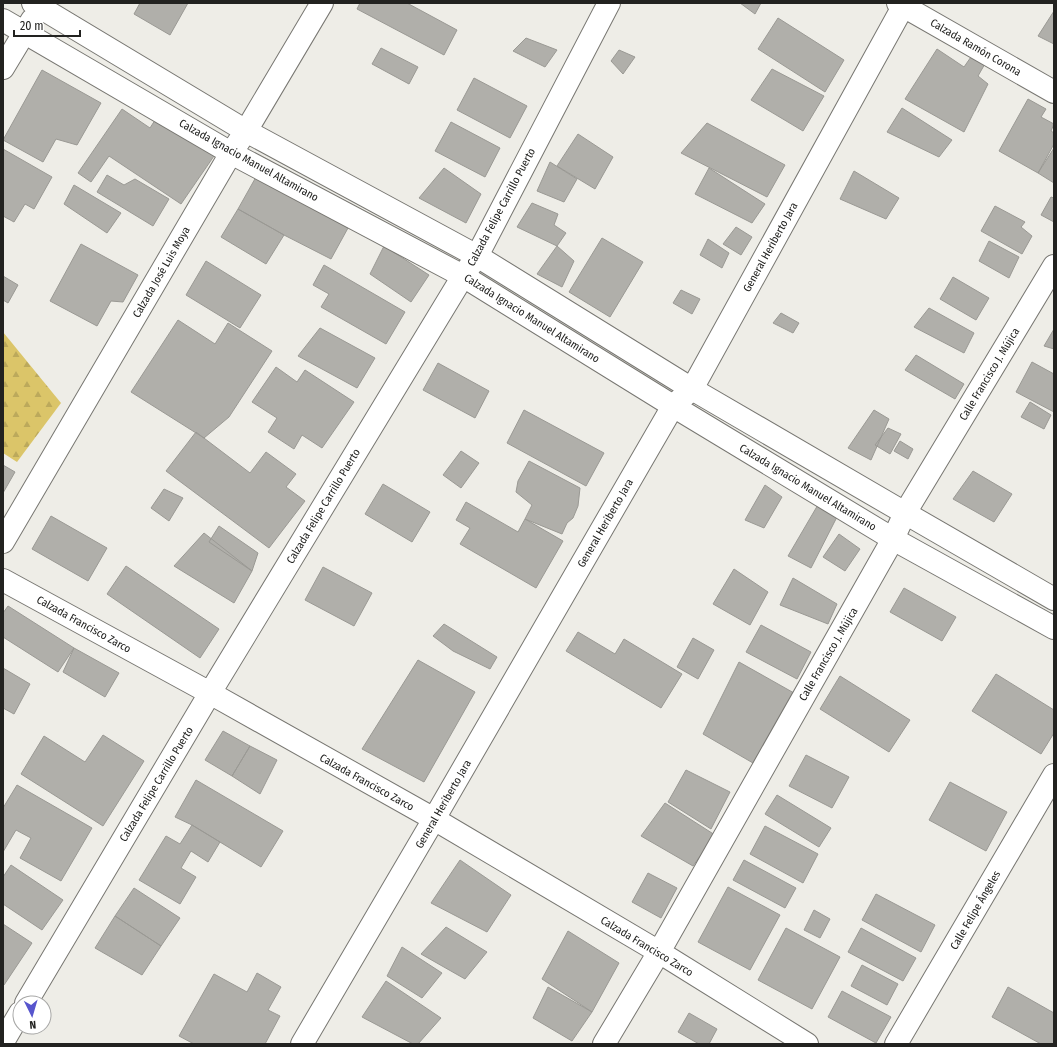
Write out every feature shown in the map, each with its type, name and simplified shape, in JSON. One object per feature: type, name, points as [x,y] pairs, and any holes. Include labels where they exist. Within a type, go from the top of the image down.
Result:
[{"type":"street","points":[[3,11],[8,3]]},
{"type":"street","name":"Calzada José Luis Moya","points":[[3,542],[231,153],[246,131],[322,3]]},
{"type":"street","name":"Calzada Felipe Carrillo Puerto","points":[[31,995],[210,694],[463,276],[477,256],[609,3]]},
{"type":"street","points":[[3,68],[38,4],[246,131],[477,256],[692,389],[1054,599]]},
{"type":"street","name":"Calzada Ramón Corona","points":[[902,4],[1054,92]]},
{"type":"street","name":"General Heriberto Jara","points":[[302,1044],[673,406],[692,389],[902,4]]},
{"type":"street","name":"Calzada Ignacio Manuel Altamirano","points":[[3,20],[231,153],[463,276],[673,406],[893,539],[1054,628]]},
{"type":"street","name":"Calle Francisco J. Mújica","points":[[604,1044],[659,952],[893,539],[905,513],[1054,266]]},
{"type":"street","name":"Calzada Francisco Zarco","points":[[3,580],[434,819],[659,952],[808,1044]]},
{"type":"street","name":"Calle Felipe Ángeles","points":[[896,1044],[1054,775]]},
{"type":"street","points":[[3,1042],[12,1027]]},
{"type":"green space","points":[[3,332],[61,403],[17,462],[3,453]]},
{"type":"building","points":[[140,3],[188,3],[170,35],[134,14]]},
{"type":"building","points":[[360,3],[407,3],[457,30],[444,55],[357,9]]},
{"type":"building","points":[[740,3],[761,3],[755,14]]},
{"type":"building","points":[[1054,11],[1054,44],[1038,36]]},
{"type":"building","points":[[778,18],[844,60],[825,92],[758,49]]},
{"type":"building","points":[[526,38],[557,50],[545,67],[513,51]]},
{"type":"building","points":[[381,48],[418,67],[409,84],[372,64]]},
{"type":"building","points":[[937,49],[964,67],[973,54],[986,62],[978,76],[988,84],[964,132],[905,99]]},
{"type":"building","points":[[619,50],[635,57],[623,74],[611,61]]},
{"type":"building","points":[[772,69],[824,96],[803,131],[751,100]]},
{"type":"building","points":[[42,70],[101,103],[77,145],[56,139],[43,162],[3,140]]},
{"type":"building","points":[[474,78],[527,106],[510,138],[457,110]]},
{"type":"building","points":[[1028,99],[1046,109],[1041,117],[1054,124],[1051,131],[1054,133],[1054,144],[1038,173],[999,151]]},
{"type":"building","points":[[902,108],[952,140],[939,157],[887,132]]},
{"type":"building","points":[[122,109],[150,128],[157,117],[214,156],[181,204],[109,156],[91,182],[78,173]]},
{"type":"building","points":[[451,122],[500,148],[485,177],[435,151]]},
{"type":"building","points":[[707,123],[785,165],[767,197],[681,153]]},
{"type":"building","points":[[578,134],[613,157],[595,189],[557,166]]},
{"type":"building","points":[[1054,148],[1054,183],[1038,173]]},
{"type":"building","points":[[3,149],[52,177],[34,209],[25,204],[14,222],[3,216]]},
{"type":"building","points":[[550,162],[577,179],[564,202],[537,191]]},
{"type":"building","points":[[444,168],[481,194],[466,223],[419,198]]},
{"type":"building","points":[[709,168],[765,204],[752,223],[695,194]]},
{"type":"building","points":[[854,171],[899,198],[886,219],[840,199]]},
{"type":"building","points":[[107,175],[124,185],[135,179],[169,199],[153,226],[97,192]]},
{"type":"building","points":[[256,177],[348,228],[331,259],[238,209]]},
{"type":"building","points":[[74,185],[121,213],[107,233],[64,204]]},
{"type":"building","points":[[1051,197],[1054,198],[1054,222],[1041,215]]},
{"type":"building","points":[[532,203],[558,214],[554,225],[566,233],[557,246],[517,227]]},
{"type":"building","points":[[995,206],[1025,222],[1021,227],[1032,236],[1022,254],[981,231]]},
{"type":"building","points":[[238,209],[284,235],[266,264],[221,237]]},
{"type":"building","points":[[736,227],[752,237],[741,255],[723,244]]},
{"type":"building","points":[[602,238],[643,262],[610,317],[569,292]]},
{"type":"building","points":[[708,239],[729,253],[722,268],[700,255]]},
{"type":"building","points":[[989,241],[1019,257],[1009,278],[979,261]]},
{"type":"building","points":[[81,244],[138,275],[123,302],[111,301],[97,326],[50,301]]},
{"type":"building","points":[[384,246],[429,275],[411,302],[370,274]]},
{"type":"building","points":[[557,246],[574,261],[562,287],[537,274]]},
{"type":"building","points":[[206,261],[261,295],[240,328],[186,295]]},
{"type":"building","points":[[324,265],[405,312],[386,344],[321,307],[329,294],[313,285]]},
{"type":"building","points":[[3,276],[18,285],[8,303],[3,300]]},
{"type":"building","points":[[953,277],[989,298],[976,320],[940,299]]},
{"type":"building","points":[[681,290],[700,299],[692,314],[673,303]]},
{"type":"building","points":[[929,308],[974,333],[964,353],[914,327]]},
{"type":"building","points":[[781,313],[799,323],[793,333],[773,323]]},
{"type":"building","points":[[178,320],[215,344],[228,323],[272,351],[229,417],[204,438],[131,392]]},
{"type":"building","points":[[320,328],[375,358],[357,388],[298,356]]},
{"type":"building","points":[[1054,329],[1054,349],[1044,346]]},
{"type":"building","points":[[916,355],[964,384],[955,399],[905,370]]},
{"type":"building","points":[[1032,362],[1054,374],[1054,412],[1016,392]]},
{"type":"building","points":[[438,363],[489,391],[475,418],[423,390]]},
{"type":"building","points":[[276,367],[297,382],[305,370],[354,402],[322,448],[302,435],[294,449],[268,432],[277,418],[252,402]]},
{"type":"building","points":[[1030,402],[1051,415],[1044,429],[1021,417]]},
{"type":"building","points":[[524,410],[604,453],[586,486],[507,443]]},
{"type":"building","points":[[874,410],[889,419],[871,460],[848,448]]},
{"type":"building","points":[[888,428],[901,434],[890,454],[875,445]]},
{"type":"building","points":[[196,432],[250,473],[266,452],[296,474],[286,487],[305,501],[269,548],[166,471]]},
{"type":"building","points":[[900,441],[913,449],[908,459],[894,451]]},
{"type":"building","points":[[461,451],[479,463],[461,488],[443,475]]},
{"type":"building","points":[[529,461],[580,488],[578,506],[573,518],[567,523],[562,534],[525,519],[532,505],[516,492],[518,481]]},
{"type":"building","points":[[3,465],[15,472],[3,493]]},
{"type":"building","points":[[973,471],[1012,494],[994,522],[953,499]]},
{"type":"building","points":[[383,484],[430,512],[412,542],[365,514]]},
{"type":"building","points":[[765,485],[782,497],[764,528],[745,520]]},
{"type":"building","points":[[164,489],[183,498],[169,521],[151,508]]},
{"type":"building","points":[[466,502],[518,532],[525,519],[563,541],[536,588],[460,544],[470,528],[456,520]]},
{"type":"building","points":[[819,503],[838,515],[811,568],[788,556]]},
{"type":"building","points":[[51,516],[107,548],[88,581],[32,549]]},
{"type":"building","points":[[219,526],[258,553],[252,571],[209,542]]},
{"type":"building","points":[[204,533],[252,571],[234,603],[174,566]]},
{"type":"building","points":[[839,534],[860,549],[845,571],[823,557]]},
{"type":"building","points":[[126,566],[219,629],[200,658],[107,594]]},
{"type":"building","points":[[323,567],[372,593],[354,626],[305,600]]},
{"type":"building","points":[[734,569],[768,592],[750,625],[713,604]]},
{"type":"building","points":[[793,578],[837,604],[828,624],[780,605]]},
{"type":"building","points":[[904,588],[956,617],[942,641],[890,612]]},
{"type":"building","points":[[8,606],[74,648],[58,672],[3,637],[3,613]]},
{"type":"building","points":[[444,624],[497,657],[490,669],[453,651],[433,636]]},
{"type":"building","points":[[761,625],[811,652],[797,679],[746,652]]},
{"type":"building","points":[[578,632],[615,654],[624,639],[682,674],[661,708],[566,651]]},
{"type":"building","points":[[693,638],[714,650],[698,679],[677,667]]},
{"type":"building","points":[[74,648],[119,673],[105,697],[63,672]]},
{"type":"building","points":[[418,660],[475,692],[424,782],[362,749]]},
{"type":"building","points":[[739,662],[794,693],[753,763],[703,734]]},
{"type":"building","points":[[3,668],[30,684],[14,714],[3,708]]},
{"type":"building","points":[[996,674],[1054,710],[1054,733],[1041,754],[972,711]]},
{"type":"building","points":[[840,676],[910,720],[889,752],[820,709]]},
{"type":"building","points":[[223,731],[250,746],[232,776],[205,760]]},
{"type":"building","points":[[103,735],[144,761],[103,826],[21,774],[44,736],[85,762]]},
{"type":"building","points":[[250,746],[277,760],[260,794],[232,776]]},
{"type":"building","points":[[806,755],[849,777],[832,808],[789,786]]},
{"type":"building","points":[[686,770],[730,792],[711,829],[668,802]]},
{"type":"building","points":[[196,780],[283,831],[261,867],[192,825],[175,817]]},
{"type":"building","points":[[950,782],[1007,812],[986,851],[929,820]]},
{"type":"building","points":[[17,785],[92,828],[61,881],[20,858],[31,838],[16,830],[3,852],[3,808]]},
{"type":"building","points":[[777,795],[831,828],[819,847],[765,814]]},
{"type":"building","points":[[665,803],[715,835],[693,866],[641,836]]},
{"type":"building","points":[[192,825],[220,842],[208,862],[191,851],[181,868],[196,877],[180,904],[139,880],[166,836],[180,844]]},
{"type":"building","points":[[765,826],[818,854],[803,883],[750,854]]},
{"type":"building","points":[[460,860],[511,895],[487,932],[431,903]]},
{"type":"building","points":[[744,860],[796,888],[785,908],[733,880]]},
{"type":"building","points":[[11,865],[63,900],[42,930],[3,904],[3,877]]},
{"type":"building","points":[[648,873],[677,888],[661,918],[632,902]]},
{"type":"building","points":[[728,887],[780,915],[750,970],[698,942]]},
{"type":"building","points":[[134,888],[180,918],[161,946],[115,916]]},
{"type":"building","points":[[876,894],[935,925],[921,952],[862,920]]},
{"type":"building","points":[[814,910],[830,919],[820,938],[804,930]]},
{"type":"building","points":[[115,916],[161,946],[142,975],[95,948]]},
{"type":"building","points":[[3,924],[32,943],[4,985],[3,984]]},
{"type":"building","points":[[446,927],[487,952],[465,979],[421,954]]},
{"type":"building","points":[[786,928],[840,957],[812,1009],[758,980]]},
{"type":"building","points":[[861,928],[916,958],[903,981],[848,952]]},
{"type":"building","points":[[568,931],[619,963],[592,1012],[542,979]]},
{"type":"building","points":[[402,947],[442,973],[422,998],[387,976]]},
{"type":"building","points":[[862,965],[898,984],[887,1005],[851,986]]},
{"type":"building","points":[[257,973],[281,987],[268,1010],[280,1016],[265,1044],[194,1044],[179,1036],[214,974],[247,992]]},
{"type":"building","points":[[386,981],[441,1018],[418,1044],[413,1044],[362,1017]]},
{"type":"building","points":[[548,987],[592,1012],[572,1041],[533,1018]]},
{"type":"building","points":[[1008,987],[1054,1013],[1054,1044],[1041,1044],[992,1017]]},
{"type":"building","points":[[842,991],[891,1017],[876,1043],[828,1017]]},
{"type":"building","points":[[689,1013],[717,1029],[709,1044],[699,1044],[678,1032]]}]
